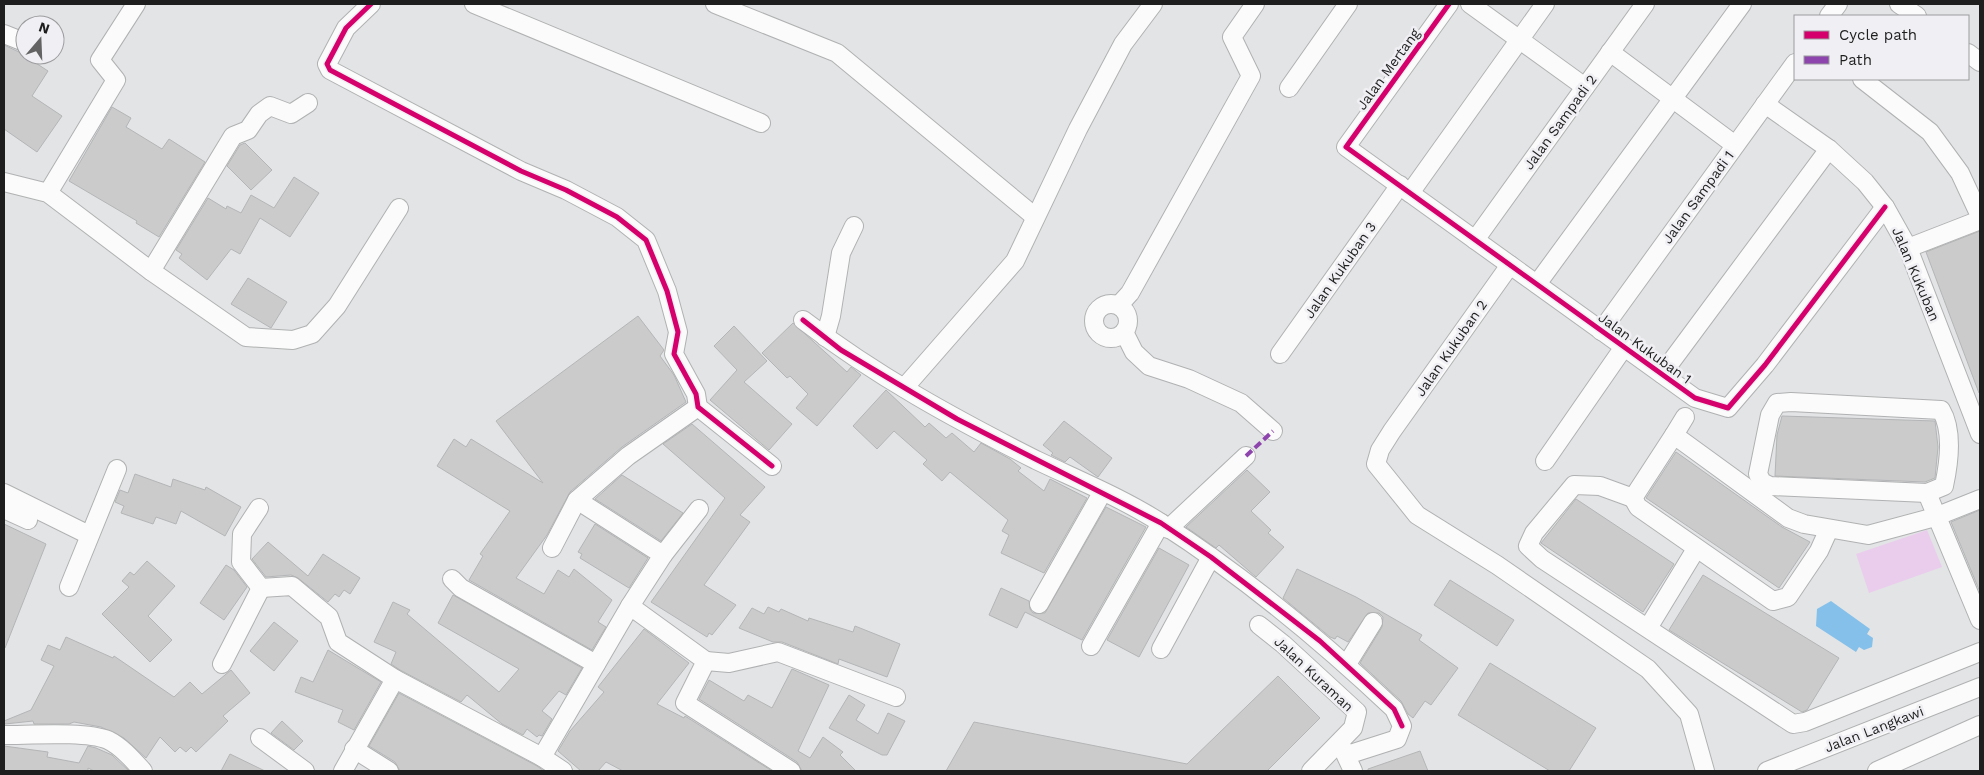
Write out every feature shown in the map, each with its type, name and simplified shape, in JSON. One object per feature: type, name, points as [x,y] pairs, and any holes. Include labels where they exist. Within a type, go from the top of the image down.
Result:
[{"type":"street","points":[[48,193],[116,80],[100,60],[136,4]]},
{"type":"street","points":[[371,4],[346,28],[327,64],[330,70],[521,171],[566,190],[617,217],[646,240],[667,291],[678,332],[674,354],[696,394],[698,407],[772,466]]},
{"type":"street","points":[[474,4],[761,123]]},
{"type":"street","points":[[716,4],[837,53],[1034,216]]},
{"type":"street","points":[[904,388],[1015,261],[1034,216],[1123,44],[1154,4]]},
{"type":"street","points":[[1119,305],[1130,293],[1251,76],[1232,37],[1255,4]]},
{"type":"street","points":[[1289,88],[1348,4]]},
{"type":"street","name":"Jalan Mertang","points":[[1346,147],[1449,4]]},
{"type":"street","points":[[1470,4],[1585,87]]},
{"type":"street","name":"Jalan Kukuban 3","points":[[1280,354],[1545,4]]},
{"type":"street","name":"Jalan Sampadi 2","points":[[1475,240],[1645,4]]},
{"type":"street","points":[[1537,284],[1742,4]]},
{"type":"street","points":[[1830,15],[1838,4]]},
{"type":"street","points":[[1900,4],[1916,15]]},
{"type":"street","points":[[1610,52],[1735,145]]},
{"type":"street","points":[[1969,54],[1980,62]]},
{"type":"street","name":"Jalan Sampadi 1","points":[[1601,331],[1794,64]]},
{"type":"street","points":[[1863,80],[1930,132],[1960,173],[1980,218],[1908,248]]},
{"type":"street","points":[[151,271],[233,136],[248,130],[259,114],[270,106],[291,114],[308,104]]},
{"type":"street","name":"Jalan Kukuban","points":[[1765,104],[1828,149],[1865,182],[1886,207],[1908,248],[1980,434]]},
{"type":"street","name":"Jalan Kukuban 1","points":[[1346,147],[1695,398],[1728,408],[1765,365],[1886,207]]},
{"type":"street","points":[[1662,374],[1828,149]]},
{"type":"street","points":[[4,182],[48,193],[151,271],[246,337],[293,340],[312,334],[337,306],[399,208]]},
{"type":"street","points":[[825,337],[831,316],[841,253],[854,226]]},
{"type":"street","name":"Jalan Kukuban 2","points":[[1510,265],[1392,431],[1380,450],[1376,464],[1417,515],[1497,566],[1648,669],[1689,714],[1704,771]]},
{"type":"street","points":[[1124,332],[1114,338],[1104,337],[1095,329],[1093,318],[1098,308],[1108,303],[1119,305],[1126,313],[1128,318],[1124,332],[1134,352],[1148,366],[1189,379],[1241,403],[1273,431]]},
{"type":"street","points":[[803,320],[841,350],[957,419],[1164,526],[1211,557],[1320,642],[1347,664],[1394,709],[1402,726],[1397,739],[1347,756]]},
{"type":"street","points":[[1545,461],[1624,347]]},
{"type":"street","points":[[1791,402],[1941,410],[1948,421],[1947,471],[1944,486],[1927,493],[1770,486],[1762,482],[1758,474],[1770,415],[1777,403],[1791,402]]},
{"type":"street","points":[[552,548],[576,500],[628,456],[698,407]]},
{"type":"street","points":[[1632,498],[1685,417]]},
{"type":"street","points":[[1674,435],[1788,518],[1829,528],[1868,535],[1935,517],[1980,500]]},
{"type":"street","points":[[1091,646],[1164,526],[1246,456]]},
{"type":"street","points":[[69,587],[117,469]]},
{"type":"street","points":[[1829,528],[1819,551],[1788,597],[1773,601],[1696,549],[1638,506],[1632,498],[1600,486],[1574,484],[1534,533],[1528,546],[1542,559],[1793,724],[1805,722],[1980,652]]},
{"type":"street","points":[[4,493],[89,535]]},
{"type":"street","points":[[1039,604],[1102,493]]},
{"type":"street","points":[[1927,493],[1935,517],[1980,620]]},
{"type":"street","points":[[576,500],[663,555]]},
{"type":"street","points":[[259,508],[242,534],[241,562],[261,588]]},
{"type":"street","points":[[4,509],[28,520]]},
{"type":"street","points":[[542,757],[630,606],[663,555],[700,509]]},
{"type":"street","points":[[1648,628],[1696,549]]},
{"type":"street","points":[[1161,649],[1211,557]]},
{"type":"street","points":[[452,580],[461,588],[596,664]]},
{"type":"street","points":[[261,588],[292,586],[329,617],[338,642],[395,679],[542,757],[564,771]]},
{"type":"street","points":[[222,664],[261,588]]},
{"type":"street","points":[[630,606],[706,661],[729,663],[778,652],[896,697]]},
{"type":"street","points":[[1347,664],[1374,622]]},
{"type":"street","name":"Jalan Kuraman","points":[[1259,625],[1303,662],[1357,712],[1347,756],[1311,771]]},
{"type":"street","points":[[1303,662],[1320,642]]},
{"type":"street","points":[[706,661],[685,703],[791,771]]},
{"type":"street","points":[[343,771],[395,679]]},
{"type":"street","name":"Jalan Langkawi","points":[[1767,771],[1980,688]]},
{"type":"street","points":[[1877,771],[1956,742],[1980,725]]},
{"type":"street","points":[[4,735],[82,736],[108,740],[130,756],[143,771]]},
{"type":"street","points":[[260,738],[305,771]]},
{"type":"street","points":[[354,749],[389,771]]},
{"type":"shaded area","points":[[1927,530],[1942,567],[1869,593],[1856,554]]},
{"type":"water","points":[[1831,601],[1870,629],[1867,634],[1873,638],[1872,647],[1864,650],[1859,647],[1856,652],[1816,626],[1817,609]]},
{"type":"building","points":[[4,45],[15,50],[15,65],[39,65],[48,71],[32,96],[62,116],[37,152],[4,129]]},
{"type":"building","points":[[112,107],[131,118],[126,127],[162,149],[169,139],[205,162],[159,237],[136,223],[137,221],[69,181]]},
{"type":"building","points":[[245,143],[272,170],[251,190],[227,166],[240,145]]},
{"type":"building","points":[[294,177],[319,193],[290,237],[260,218],[240,254],[231,249],[207,280],[179,258],[182,254],[176,250],[208,198],[226,209],[227,206],[241,213],[251,195],[274,208]]},
{"type":"building","points":[[1980,231],[1980,393],[1979,393],[1926,252]]},
{"type":"building","points":[[248,278],[287,302],[271,328],[231,304]]},
{"type":"building","points":[[638,316],[664,350],[660,356],[674,375],[686,402],[622,447],[570,492],[547,535],[516,578],[544,594],[558,570],[569,577],[574,569],[612,600],[598,622],[606,627],[592,650],[469,580],[483,556],[480,554],[510,511],[437,466],[454,439],[466,447],[471,439],[543,483],[496,421]]},
{"type":"building","points":[[793,323],[847,372],[851,367],[861,375],[817,426],[796,408],[808,394],[790,376],[787,378],[762,353]]},
{"type":"building","points":[[734,326],[767,361],[744,382],[792,424],[769,450],[710,400],[737,370],[714,346]]},
{"type":"building","points":[[886,390],[925,427],[929,423],[946,438],[952,433],[974,452],[981,443],[1010,459],[1021,468],[1018,471],[1044,491],[1050,479],[1087,498],[1044,573],[1001,553],[1009,535],[1002,531],[1008,520],[950,472],[942,481],[923,464],[927,460],[894,431],[877,449],[853,426]]},
{"type":"building","points":[[1782,416],[1935,421],[1938,447],[1935,478],[1925,482],[1775,476],[1777,435]]},
{"type":"building","points":[[1064,421],[1112,458],[1098,477],[1070,457],[1065,462],[1051,455],[1053,453],[1043,445]]},
{"type":"building","points":[[692,424],[765,487],[740,515],[750,522],[704,585],[736,605],[712,635],[709,633],[707,637],[651,602],[725,498],[663,444]]},
{"type":"building","points":[[1676,452],[1782,527],[1810,542],[1779,588],[1646,498]]},
{"type":"building","points":[[1247,470],[1270,492],[1251,511],[1271,530],[1268,533],[1284,547],[1256,577],[1219,545],[1216,548],[1186,527]]},
{"type":"building","points":[[135,474],[171,487],[173,479],[205,490],[206,487],[241,507],[225,536],[181,511],[176,524],[156,517],[153,524],[121,513],[124,506],[115,502],[120,490],[128,493]]},
{"type":"building","points":[[622,475],[683,513],[661,541],[595,499]]},
{"type":"building","points":[[1576,499],[1674,564],[1643,612],[1541,543]]},
{"type":"building","points":[[1106,507],[1146,527],[1082,640],[1025,612],[1017,628],[989,615],[1001,588],[1029,601],[1030,609],[1033,613],[1045,613]]},
{"type":"building","points":[[1980,510],[1980,592],[1951,522]]},
{"type":"building","points":[[4,524],[46,544],[5,648],[4,648]]},
{"type":"building","points":[[595,524],[648,558],[629,588],[580,558],[582,554],[578,552]]},
{"type":"building","points":[[268,542],[308,576],[323,554],[360,578],[350,594],[344,590],[339,597],[335,594],[328,602],[298,578],[291,575],[266,577],[252,559]]},
{"type":"building","points":[[1159,548],[1189,565],[1139,657],[1107,640]]},
{"type":"building","points":[[147,561],[175,586],[148,616],[172,640],[150,662],[102,614],[129,587],[122,581],[130,572],[134,575]]},
{"type":"building","points":[[226,565],[234,570],[247,587],[224,620],[200,603]]},
{"type":"building","points":[[1297,569],[1356,597],[1422,635],[1419,640],[1458,668],[1431,705],[1425,701],[1413,718],[1408,714],[1401,701],[1360,663],[1382,627],[1383,617],[1379,613],[1368,613],[1348,642],[1337,636],[1335,639],[1330,637],[1283,598]]},
{"type":"building","points":[[1703,575],[1839,658],[1807,710],[1802,712],[1669,630]]},
{"type":"building","points":[[1450,580],[1514,620],[1497,646],[1434,605]]},
{"type":"building","points":[[453,595],[582,668],[566,695],[559,691],[542,711],[552,719],[542,736],[539,735],[537,737],[527,729],[523,735],[502,724],[467,695],[461,702],[400,670],[391,664],[396,652],[374,642],[393,602],[410,610],[407,614],[499,692],[519,669],[438,623]]},
{"type":"building","points":[[768,607],[779,612],[781,609],[808,621],[809,618],[853,632],[855,626],[900,644],[887,677],[839,659],[838,664],[782,642],[773,642],[739,628],[752,608],[764,614]]},
{"type":"building","points":[[274,622],[298,641],[274,671],[250,651]]},
{"type":"building","points":[[644,629],[689,663],[657,704],[684,718],[685,716],[772,771],[623,771],[606,762],[598,771],[581,771],[558,751],[570,731],[604,692],[598,687]]},
{"type":"building","points":[[66,637],[113,658],[114,656],[174,697],[190,682],[202,694],[231,670],[250,693],[223,716],[228,721],[196,752],[191,747],[186,752],[180,747],[175,752],[160,737],[146,758],[124,738],[101,727],[74,722],[69,724],[34,724],[33,721],[5,724],[4,721],[31,710],[54,666],[41,660],[48,645],[60,650]]},
{"type":"building","points":[[328,650],[381,682],[354,730],[338,722],[343,710],[295,692],[301,677],[313,682]]},
{"type":"building","points":[[1490,663],[1596,728],[1569,771],[1550,771],[1458,715]]},
{"type":"building","points":[[792,669],[829,685],[798,751],[810,758],[823,737],[843,752],[840,755],[856,771],[802,771],[797,762],[699,699],[709,680],[744,701],[748,695],[772,708]]},
{"type":"building","points":[[1278,676],[1320,718],[1267,771],[946,771],[974,722],[1187,764]]},
{"type":"building","points":[[399,693],[544,771],[400,771],[395,762],[369,746]]},
{"type":"building","points":[[849,695],[865,705],[856,720],[878,734],[888,713],[905,721],[887,755],[882,755],[829,728]]},
{"type":"building","points":[[282,721],[303,741],[294,750],[271,733]]},
{"type":"building","points":[[4,746],[48,752],[47,757],[79,763],[88,746],[112,755],[129,771],[94,771],[88,768],[88,771],[4,771]]},
{"type":"building","points":[[1420,751],[1428,771],[1368,771],[1368,769]]},
{"type":"building","points":[[230,754],[265,771],[221,771]]},
{"type":"marked path","points":[[1246,456],[1273,431]]},
{"type":"cycle path","points":[[371,4],[346,28],[327,64],[330,70],[521,171],[566,190],[617,217],[646,240],[667,291],[678,332],[674,354],[696,394],[698,407],[772,466]]},
{"type":"cycle path","points":[[1449,4],[1346,147],[1695,398],[1728,408],[1765,365],[1885,207]]},
{"type":"cycle path","points":[[803,320],[841,350],[957,419],[1161,523],[1211,557],[1320,641],[1394,709],[1402,726]]}]
